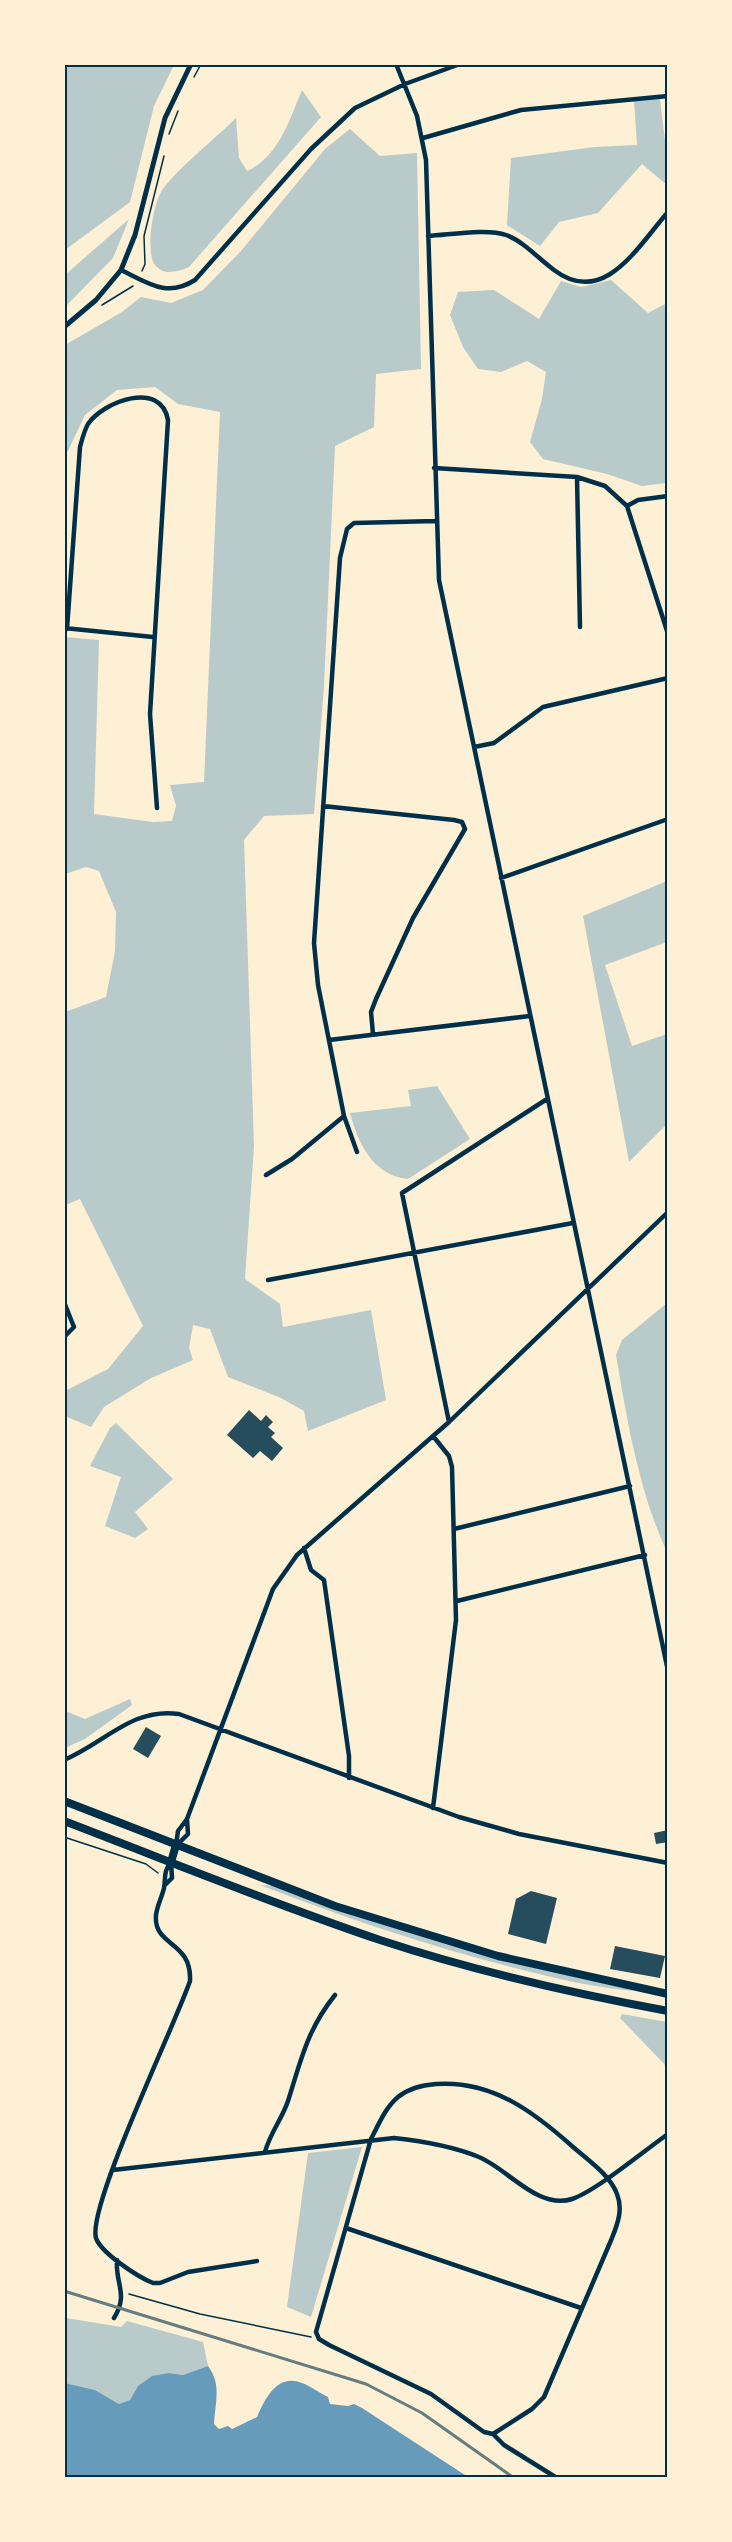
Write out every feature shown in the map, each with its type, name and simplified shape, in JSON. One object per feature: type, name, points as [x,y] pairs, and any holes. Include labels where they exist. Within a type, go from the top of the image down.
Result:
[{"type":"highway","points":[[64,1801],[335,1906],[432,1937],[533,1965],[668,1994]]},
{"type":"highway","points":[[64,1821],[285,1906],[447,1960],[560,1990],[668,2011]]},
{"type":"highway","points":[[171,1862],[176,1845]]},
{"type":"street","points":[[64,327],[96,300],[121,270],[135,235],[165,117],[191,64]]},
{"type":"street","points":[[396,64],[423,138],[439,580],[668,1671]]},
{"type":"street","points":[[121,270],[172,290],[195,280],[327,133],[355,108],[405,84],[460,64]]},
{"type":"street","points":[[423,138],[520,110],[560,104],[668,96]]},
{"type":"street","points":[[428,236],[495,232],[507,235],[566,279],[591,283],[605,279],[618,269],[668,212]]},
{"type":"street","points":[[153,637],[66,629],[80,447],[84,434],[88,423],[120,402],[146,397],[157,400],[166,408],[168,420],[150,714],[158,808]]},
{"type":"street","points":[[434,468],[577,477],[605,486],[627,506],[668,634]]},
{"type":"street","points":[[577,477],[580,627]]},
{"type":"street","points":[[627,506],[638,500],[668,496]]},
{"type":"street","points":[[357,1152],[344,1116],[318,985],[314,943],[340,558],[346,529],[354,523],[436,521]]},
{"type":"street","points":[[474,747],[494,743],[543,707],[668,678]]},
{"type":"street","points":[[324,806],[454,820],[462,822],[465,829],[413,918],[389,970],[372,1012],[373,1034]]},
{"type":"street","points":[[501,878],[668,819]]},
{"type":"street","points":[[329,1040],[530,1016]]},
{"type":"street","points":[[449,1422],[402,1194],[547,1099]]},
{"type":"street","points":[[266,1175],[292,1159],[344,1116]]},
{"type":"street","points":[[176,1845],[178,1831],[187,1820],[273,1589],[297,1555],[449,1422],[668,1212]]},
{"type":"street","points":[[268,1280],[573,1223]]},
{"type":"street","points":[[64,1302],[74,1327],[64,1336]]},
{"type":"street","points":[[433,1436],[449,1456],[452,1467],[457,1601],[433,1809]]},
{"type":"street","points":[[454,1528],[630,1486]]},
{"type":"street","points":[[304,1548],[311,1570],[324,1580],[349,1756],[349,1778]]},
{"type":"street","points":[[457,1601],[645,1555]]},
{"type":"street","points":[[64,1760],[80,1753],[122,1724],[153,1713],[179,1714],[433,1809],[519,1834],[668,1863]]},
{"type":"street","points":[[176,1845],[188,1834],[187,1820]]},
{"type":"street","points":[[171,1862],[163,1875],[165,1885],[156,1916],[157,1928],[163,1939],[184,1953],[191,1965],[190,1981],[112,2170],[96,2218],[95,2231],[102,2250],[153,2283],[188,2272],[257,2260]]},
{"type":"street","points":[[266,2152],[268,2140],[288,2101],[302,2051],[316,2020],[335,1995]]},
{"type":"street","points":[[493,2434],[532,2409],[544,2397],[619,2219],[620,2204],[616,2191],[607,2177],[553,2128],[513,2102],[467,2084],[418,2086],[399,2096],[386,2110],[371,2139],[316,2332],[320,2339],[431,2394],[484,2432],[493,2434],[504,2445],[557,2478]]},
{"type":"street","points":[[112,2170],[371,2139],[418,2140],[477,2156],[527,2188],[551,2199],[573,2199],[668,2134]]},
{"type":"street","points":[[346,2228],[581,2308]]},
{"type":"street","points":[[114,2318],[123,2299],[123,2291],[116,2272],[117,2260]]},
{"type":"path","points":[[192,80],[201,64]]},
{"type":"path","points":[[168,140],[180,106]]},
{"type":"path","points":[[98,309],[115,295],[130,289],[145,264],[144,236],[164,153]]},
{"type":"path","points":[[64,1838],[146,1864],[158,1873],[165,1885]]},
{"type":"path","points":[[123,2291],[200,2314],[320,2339]]},
{"type":"shaded area","points":[[65,64],[174,65],[154,106],[130,202],[65,250]]},
{"type":"shaded area","points":[[302,90],[321,117],[189,267],[171,272],[162,271],[152,259],[150,239],[153,215],[163,189],[188,162],[236,118],[239,158],[247,171],[258,164],[275,147],[282,136]]},
{"type":"shaded area","points":[[634,99],[660,99],[667,157],[667,185],[642,164],[598,213],[559,222],[540,246],[507,225],[511,158],[595,147],[637,145]]},
{"type":"shaded area","points":[[350,129],[380,156],[417,153],[421,369],[376,374],[374,427],[335,446],[324,686],[314,814],[264,816],[244,840],[254,1146],[245,1279],[280,1304],[283,1327],[371,1310],[386,1400],[308,1431],[304,1411],[281,1398],[228,1377],[210,1329],[193,1325],[189,1348],[193,1360],[151,1378],[104,1407],[91,1427],[65,1416],[65,1391],[108,1369],[143,1326],[80,1199],[65,1205],[65,1012],[106,997],[115,951],[116,912],[99,871],[86,867],[65,874],[65,637],[99,640],[94,814],[153,822],[172,821],[176,806],[170,785],[204,782],[220,412],[178,404],[155,387],[117,390],[85,415],[68,451],[65,452],[65,345],[122,312],[141,297],[171,303],[203,290],[241,251],[325,149]]},
{"type":"shaded area","points":[[129,219],[113,258],[65,307],[65,275]]},
{"type":"shaded area","points":[[611,280],[648,313],[667,303],[667,483],[642,486],[607,474],[543,459],[530,442],[542,399],[546,372],[527,361],[501,372],[478,369],[463,347],[450,315],[458,292],[494,290],[539,319],[561,281],[581,287]]},
{"type":"shaded area","points":[[667,881],[667,942],[605,965],[632,1046],[667,1034],[667,1124],[629,1162],[583,916]]},
{"type":"shaded area","points":[[437,1086],[470,1139],[408,1179],[386,1172],[377,1165],[363,1147],[350,1113],[411,1106],[408,1090]]},
{"type":"shaded area","points":[[667,1303],[667,1552],[641,1480],[616,1355],[622,1340]]},
{"type":"shaded area","points":[[116,1423],[173,1479],[135,1512],[148,1529],[135,1538],[105,1526],[121,1477],[90,1466],[110,1428]]},
{"type":"shaded area","points":[[130,1699],[132,1705],[85,1739],[65,1748],[65,1711],[85,1719]]},
{"type":"shaded area","points":[[260,1885],[274,1886],[451,1946],[635,1991],[575,1982],[450,1950]]},
{"type":"shaded area","points":[[622,2014],[667,2022],[667,2067],[620,2018]]},
{"type":"shaded area","points":[[362,2147],[311,2317],[287,2307],[308,2153]]},
{"type":"shaded area","points":[[66,2318],[121,2327],[127,2321],[203,2342],[208,2366],[183,2375],[169,2373],[138,2386],[130,2400],[119,2404],[95,2390],[65,2383]]},
{"type":"water","points":[[208,2366],[215,2380],[214,2424],[219,2429],[228,2426],[232,2429],[257,2417],[273,2389],[293,2381],[305,2384],[328,2397],[330,2404],[348,2406],[354,2404],[362,2408],[468,2477],[65,2477],[65,2383],[95,2390],[119,2404],[130,2400],[138,2386],[152,2376],[169,2373],[183,2375]]},
{"type":"building","points":[[249,1410],[261,1421],[266,1415],[273,1422],[268,1427],[275,1433],[271,1437],[283,1448],[272,1461],[260,1451],[253,1458],[227,1435]]},
{"type":"building","points":[[146,1727],[161,1736],[148,1758],[133,1749]]},
{"type":"building","points":[[668,1830],[668,1842],[656,1844],[654,1833]]},
{"type":"building","points":[[531,1891],[557,1898],[546,1944],[508,1934],[516,1899]]},
{"type":"building","points":[[615,1946],[665,1956],[660,1978],[610,1969]]},
{"type":"railway","points":[[64,2291],[366,2384],[422,2413],[514,2478]]}]
